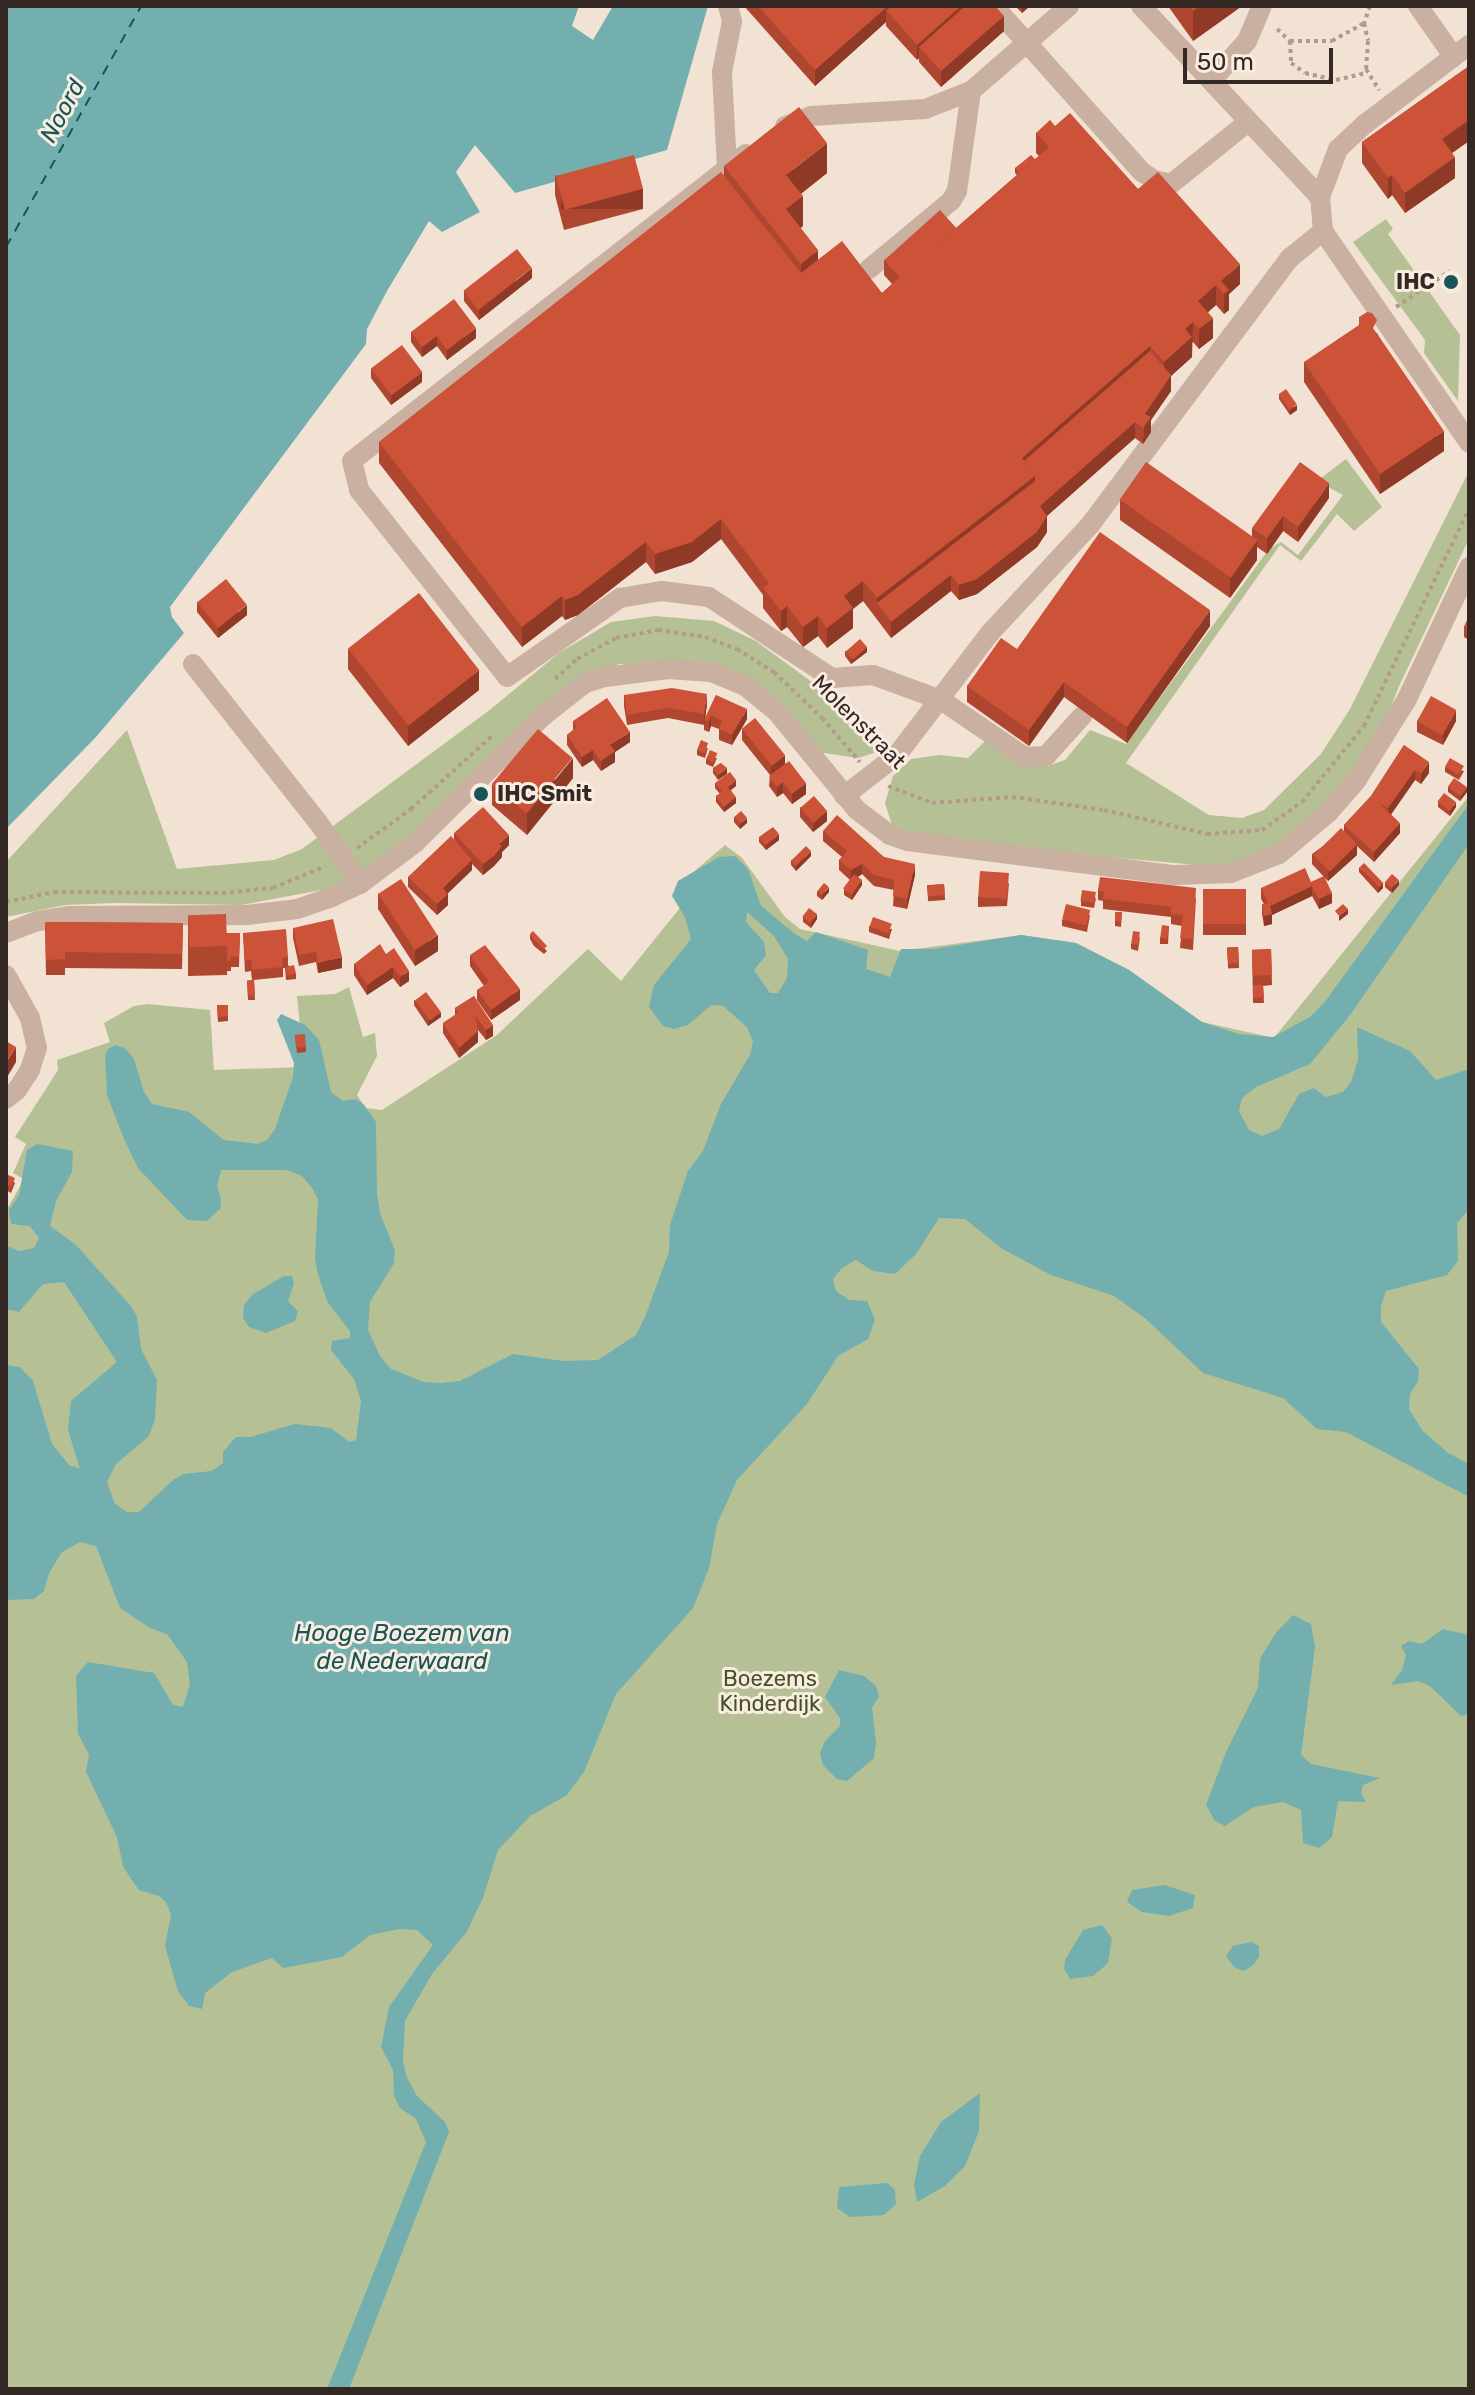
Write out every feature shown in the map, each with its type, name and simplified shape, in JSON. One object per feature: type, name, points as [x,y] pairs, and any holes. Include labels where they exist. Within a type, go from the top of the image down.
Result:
[{"type":"street","points":[[727,168],[722,72],[732,21],[728,6]]},
{"type":"street","points":[[994,6],[1142,172],[1164,184],[1171,184],[1249,121]]},
{"type":"street","points":[[1069,6],[971,91],[925,109],[811,116],[790,122],[352,461],[359,490],[507,677],[620,598],[662,591],[709,597],[832,678],[873,675],[941,700],[1025,757],[1046,756],[1082,716]]},
{"type":"street","points":[[1141,6],[1320,197]]},
{"type":"street","points":[[1212,80],[1247,41],[1262,6]]},
{"type":"street","points":[[1418,6],[1462,51],[1365,124],[1338,149],[1320,197],[1323,231],[1469,443]]},
{"type":"street","points":[[869,269],[951,201],[957,191],[971,91]]},
{"type":"street","points":[[844,796],[897,755],[990,633],[1096,530],[1290,258],[1323,231]]},
{"type":"street","points":[[6,933],[38,921],[69,916],[247,915],[297,909],[360,884],[415,843],[566,696],[585,683],[605,677],[690,669],[711,672],[745,686],[776,711],[844,796],[871,823],[890,835],[937,847],[1191,876],[1251,867],[1279,854],[1304,835],[1356,781],[1407,699],[1469,567]]},
{"type":"street","points":[[193,664],[344,858],[360,884]]},
{"type":"street","points":[[6,975],[30,1018],[37,1048],[30,1070],[17,1090],[6,1099]]},
{"type":"path","points":[[1370,6],[1364,23],[1368,41],[1367,73],[1382,95]]},
{"type":"path","points":[[1290,41],[1297,38],[1323,43],[1332,41],[1364,23]]},
{"type":"path","points":[[1277,29],[1290,41],[1291,63],[1305,73],[1336,80],[1367,73]]},
{"type":"path","points":[[1405,300],[1450,271]]},
{"type":"path","name":"Molenstraat","points":[[548,686],[577,659],[616,638],[658,630],[705,637],[737,649],[774,672],[872,774],[896,792],[932,803],[1012,797],[1104,810],[1207,834],[1262,830],[1302,802],[1364,726],[1469,509]]},
{"type":"path","points":[[6,902],[54,892],[222,893],[273,888],[344,858],[411,809],[493,735]]},
{"type":"green space","points":[[1386,219],[1393,229],[1388,234],[1460,335],[1458,401],[1424,353],[1425,340],[1353,242]]},
{"type":"green space","points":[[1346,459],[1382,507],[1354,531],[1337,514],[1301,561],[1280,545],[1126,763],[1209,815],[1242,818],[1264,810],[1321,754],[1350,709],[1469,471],[1469,539],[1400,684],[1376,743],[1346,787],[1279,851],[1220,867],[930,841],[892,825],[885,803],[893,776],[911,759],[940,755],[968,758],[989,737],[1025,762],[1047,766],[1065,760],[1090,730],[1126,744],[1269,549],[1281,542],[1298,555],[1343,495],[1317,481]]},
{"type":"green space","points":[[655,616],[714,621],[756,641],[820,688],[886,749],[858,758],[818,752],[792,719],[688,665],[620,664],[590,674],[403,843],[338,887],[241,905],[65,905],[6,917],[6,862],[127,730],[177,869],[274,860],[302,849],[491,709],[559,653],[611,622]]},
{"type":"green space","name":"Boezems Kinderdijk","points":[[1469,796],[1469,2389],[6,2389],[6,1211],[24,1179],[13,1173],[26,1144],[15,1137],[58,1070],[57,1060],[110,1042],[104,1023],[134,1006],[148,1004],[210,1010],[214,1070],[304,1067],[297,996],[335,994],[349,987],[363,1037],[375,1033],[377,1056],[357,1095],[366,1108],[382,1110],[497,1035],[588,949],[621,981],[692,893],[682,882],[725,845],[742,858],[785,917],[800,929],[900,951],[1021,935],[1076,943],[1129,970],[1202,1022],[1274,1038]]},
{"type":"water","name":"Noord","points":[[6,6],[579,6],[572,26],[593,40],[613,6],[708,6],[667,150],[515,193],[475,145],[456,172],[480,212],[442,232],[429,221],[367,329],[366,344],[170,607],[172,617],[184,633],[96,737],[6,829]]},
{"type":"water","name":"Hooge Boezem van de Nederwaard","points":[[1469,804],[1469,844],[1350,1015],[1310,1064],[1256,1087],[1242,1098],[1239,1111],[1249,1130],[1262,1136],[1279,1129],[1299,1094],[1314,1088],[1326,1097],[1343,1092],[1351,1082],[1358,1060],[1357,1027],[1410,1051],[1436,1080],[1469,1069],[1469,1209],[1457,1223],[1458,1261],[1447,1275],[1386,1291],[1381,1306],[1381,1322],[1419,1369],[1418,1381],[1410,1394],[1409,1409],[1422,1430],[1448,1453],[1469,1464],[1469,1497],[1346,1432],[1317,1429],[1283,1398],[1203,1373],[1146,1319],[1114,1296],[1051,1275],[1001,1248],[965,1219],[939,1218],[916,1254],[895,1274],[873,1271],[856,1260],[842,1268],[833,1279],[836,1291],[849,1300],[867,1301],[875,1320],[868,1339],[838,1356],[807,1404],[737,1480],[717,1524],[709,1568],[693,1608],[616,1694],[584,1772],[567,1795],[530,1816],[498,1850],[483,1898],[466,1933],[432,1974],[405,2021],[403,2062],[407,2078],[417,2096],[445,2122],[449,2132],[349,2389],[327,2389],[426,2142],[416,2119],[400,2108],[394,2096],[393,2070],[381,2047],[389,2007],[433,1945],[417,1930],[399,1929],[370,1935],[342,1957],[283,1968],[272,1958],[232,1972],[205,1993],[202,2009],[189,2006],[178,1991],[165,1946],[171,1915],[166,1902],[159,1896],[139,1890],[123,1866],[117,1837],[86,1772],[89,1754],[78,1734],[76,1676],[88,1662],[154,1673],[173,1705],[183,1707],[190,1684],[187,1662],[167,1634],[150,1628],[120,1608],[96,1546],[80,1542],[62,1552],[49,1573],[44,1591],[34,1599],[6,1600],[6,1365],[20,1367],[33,1381],[52,1444],[69,1465],[80,1469],[68,1430],[71,1401],[117,1362],[64,1282],[43,1284],[19,1312],[6,1309],[6,1246],[20,1251],[34,1248],[39,1238],[30,1226],[11,1224],[9,1210],[19,1195],[27,1150],[37,1144],[73,1151],[72,1172],[56,1201],[50,1226],[76,1245],[131,1306],[137,1317],[141,1349],[157,1380],[155,1419],[149,1436],[116,1464],[107,1482],[115,1504],[127,1512],[139,1512],[183,1474],[212,1471],[223,1463],[223,1452],[236,1437],[251,1437],[295,1424],[331,1428],[349,1442],[356,1440],[361,1401],[354,1379],[331,1350],[332,1341],[350,1338],[350,1331],[328,1303],[318,1275],[315,1259],[318,1199],[312,1188],[302,1176],[287,1170],[221,1170],[217,1186],[220,1209],[207,1221],[187,1220],[138,1168],[124,1139],[107,1095],[105,1055],[108,1049],[116,1045],[125,1048],[134,1059],[144,1092],[152,1104],[189,1112],[224,1140],[258,1144],[267,1140],[275,1129],[293,1077],[294,1063],[277,1020],[281,1014],[305,1025],[319,1040],[331,1092],[343,1101],[356,1099],[376,1122],[377,1193],[380,1213],[395,1251],[394,1263],[370,1302],[368,1330],[380,1356],[391,1369],[424,1382],[441,1383],[460,1381],[513,1354],[563,1361],[598,1360],[636,1335],[669,1252],[670,1225],[688,1171],[703,1151],[721,1104],[750,1055],[753,1042],[747,1027],[723,1006],[711,1005],[688,1025],[674,1029],[663,1026],[649,1007],[654,985],[691,939],[685,917],[672,896],[678,881],[719,857],[735,856],[748,869],[761,906],[795,934],[807,941],[816,932],[868,950],[866,969],[890,977],[901,949],[934,949],[1021,935],[1076,943],[1129,970],[1202,1022],[1239,1034],[1273,1037],[1310,1017],[1324,1003]],"holes":[[[747,912],[774,936],[788,959],[787,978],[778,993],[770,993],[754,970],[766,955],[764,942],[746,922]]]},
{"type":"water","points":[[284,1276],[292,1276],[294,1283],[288,1301],[298,1311],[295,1321],[266,1333],[249,1327],[243,1318],[244,1305],[252,1295]]},
{"type":"water","points":[[1293,1615],[1311,1624],[1315,1647],[1301,1755],[1311,1764],[1380,1778],[1363,1785],[1361,1793],[1366,1802],[1338,1801],[1332,1837],[1319,1848],[1303,1843],[1301,1810],[1283,1802],[1254,1807],[1225,1826],[1214,1820],[1206,1805],[1226,1752],[1258,1688],[1260,1659],[1275,1634]]},
{"type":"water","points":[[1443,1629],[1469,1635],[1469,1714],[1461,1716],[1430,1686],[1418,1681],[1391,1685],[1402,1670],[1406,1655],[1401,1646],[1409,1641],[1422,1644]]},
{"type":"water","points":[[839,1670],[864,1676],[876,1686],[879,1697],[872,1707],[876,1743],[874,1758],[847,1781],[837,1779],[823,1765],[820,1753],[825,1741],[840,1726],[840,1718],[825,1697]]},
{"type":"water","points":[[1164,1885],[1195,1895],[1193,1908],[1169,1916],[1142,1912],[1127,1902],[1132,1890]]},
{"type":"water","points":[[1102,1925],[1112,1938],[1108,1963],[1093,1976],[1070,1979],[1064,1969],[1065,1960],[1083,1930]]},
{"type":"water","points":[[1251,1942],[1259,1946],[1259,1957],[1244,1971],[1234,1967],[1226,1956],[1233,1946]]},
{"type":"water","points":[[980,2093],[979,2131],[965,2166],[945,2186],[917,2202],[914,2185],[920,2156],[941,2122]]},
{"type":"water","points":[[887,2183],[895,2190],[896,2204],[884,2215],[850,2217],[837,2208],[839,2187]]},
{"type":"building","points":[[758,6],[888,6],[815,70]]},
{"type":"building","points":[[892,6],[961,6],[917,45],[886,10]]},
{"type":"building","points":[[965,6],[995,6],[1004,16],[941,71],[919,47]]},
{"type":"building","points":[[1469,66],[1469,120],[1442,139],[1455,157],[1405,193],[1392,175],[1388,178],[1362,142]]},
{"type":"building","points":[[799,107],[827,143],[786,175],[803,196],[786,209],[818,250],[801,264],[724,166]]},
{"type":"building","points":[[1070,113],[1138,189],[1158,172],[1240,264],[1221,281],[1229,290],[1224,294],[1216,285],[1198,301],[1213,318],[1199,329],[1193,322],[1185,329],[1192,337],[1164,362],[1150,346],[1022,458],[1035,476],[877,598],[863,581],[844,596],[853,608],[827,628],[818,616],[803,627],[787,606],[781,611],[763,588],[769,583],[721,519],[692,542],[655,554],[646,542],[578,595],[565,600],[562,596],[522,627],[379,442],[721,172],[801,273],[842,241],[882,293],[1049,147],[1036,133],[1050,120],[1055,126]]},
{"type":"building","points":[[634,155],[643,189],[565,210],[556,176]]},
{"type":"building","points":[[1031,155],[1035,159],[1019,173],[1015,168]]},
{"type":"building","points":[[940,210],[956,228],[900,278],[884,260]]},
{"type":"building","points":[[517,249],[532,268],[478,310],[463,291]]},
{"type":"building","points":[[454,299],[476,328],[447,350],[437,336],[422,347],[411,332]]},
{"type":"building","points":[[1367,312],[1377,320],[1373,328],[1444,431],[1380,474],[1304,362],[1359,325],[1359,317]]},
{"type":"building","points":[[402,345],[422,372],[391,396],[371,368]]},
{"type":"building","points":[[1150,351],[1171,375],[1145,414],[1151,417],[1143,428],[1135,422],[1040,506],[1047,516],[1037,532],[977,579],[959,585],[951,575],[891,622],[877,603],[1035,481],[1035,476],[1024,461]]},
{"type":"building","points":[[1286,389],[1297,405],[1290,410],[1279,394]]},
{"type":"building","points":[[1146,462],[1257,540],[1231,578],[1120,500]]},
{"type":"building","points":[[1300,462],[1329,483],[1298,527],[1283,516],[1267,538],[1252,528]]},
{"type":"building","points":[[1100,532],[1210,610],[1127,727],[1064,682],[1029,730],[967,686],[1001,638],[1017,649]]},
{"type":"building","points":[[226,579],[247,605],[218,628],[197,602]]},
{"type":"building","points":[[419,593],[479,670],[408,726],[348,648]]},
{"type":"building","points":[[860,639],[867,647],[853,660],[846,651]]},
{"type":"building","points":[[672,688],[707,694],[704,714],[668,708],[627,715],[624,695]]},
{"type":"building","points":[[716,695],[747,709],[732,735],[719,729],[722,721],[711,715],[709,721],[704,720]]},
{"type":"building","points":[[1431,696],[1456,710],[1442,735],[1417,721]]},
{"type":"building","points":[[607,698],[630,732],[610,745],[615,751],[601,761],[593,750],[582,757],[567,735],[577,727],[573,721]]},
{"type":"building","points":[[755,718],[785,755],[772,766],[742,729]]},
{"type":"building","points":[[538,729],[572,758],[526,813],[492,784]]},
{"type":"building","points":[[701,740],[708,743],[705,753],[697,750]]},
{"type":"building","points":[[1404,745],[1429,762],[1421,774],[1415,770],[1388,808],[1378,802],[1400,823],[1374,852],[1344,825],[1371,796]]},
{"type":"building","points":[[710,750],[717,753],[713,762],[706,759]]},
{"type":"building","points":[[1450,758],[1464,766],[1459,775],[1445,767]]},
{"type":"building","points":[[789,761],[806,783],[792,794],[783,782],[777,787],[769,776]]},
{"type":"building","points":[[721,763],[727,768],[718,775],[713,768]]},
{"type":"building","points":[[730,772],[736,780],[728,787],[736,797],[724,807],[716,796],[722,792],[715,783]]},
{"type":"building","points":[[1454,778],[1467,787],[1461,796],[1448,787]]},
{"type":"building","points":[[1444,793],[1456,802],[1449,811],[1437,802]]},
{"type":"building","points":[[814,796],[827,811],[814,823],[800,808]]},
{"type":"building","points":[[483,807],[509,835],[499,844],[502,846],[494,856],[483,864],[454,833]]},
{"type":"building","points":[[741,811],[747,818],[740,824],[734,817]]},
{"type":"building","points":[[837,815],[884,857],[915,864],[907,899],[893,896],[894,880],[874,875],[862,864],[851,870],[839,860],[847,851],[823,831]]},
{"type":"building","points":[[773,827],[779,834],[766,845],[759,837]]},
{"type":"building","points":[[1341,828],[1357,844],[1330,872],[1313,856]]},
{"type":"building","points":[[451,836],[472,860],[443,888],[448,894],[437,904],[408,877]]},
{"type":"building","points":[[806,846],[811,851],[796,866],[791,861]]},
{"type":"building","points":[[1364,863],[1383,883],[1379,887],[1360,867]]},
{"type":"building","points":[[1305,868],[1311,882],[1324,876],[1332,893],[1319,899],[1312,886],[1270,906],[1272,914],[1264,916],[1262,904],[1268,903],[1261,888]]},
{"type":"building","points":[[980,871],[1009,873],[1007,899],[978,897]]},
{"type":"building","points":[[854,874],[862,880],[851,894],[843,888]]},
{"type":"building","points":[[1392,874],[1399,880],[1392,888],[1385,882]]},
{"type":"building","points":[[1100,877],[1196,888],[1193,939],[1180,938],[1183,915],[1171,914],[1171,907],[1103,899],[1104,891],[1098,890]]},
{"type":"building","points":[[401,879],[437,935],[415,950],[378,894]]},
{"type":"building","points":[[824,883],[829,887],[822,895],[817,892]]},
{"type":"building","points":[[944,884],[945,895],[928,896],[927,885]]},
{"type":"building","points":[[1203,889],[1246,889],[1246,924],[1203,924]]},
{"type":"building","points":[[1082,890],[1096,892],[1094,903],[1080,901]]},
{"type":"building","points":[[1066,904],[1090,910],[1086,926],[1062,920]]},
{"type":"building","points":[[1343,904],[1348,909],[1339,916],[1335,911]]},
{"type":"building","points":[[809,908],[817,914],[810,923],[802,917]]},
{"type":"building","points":[[1115,912],[1122,912],[1121,922],[1115,921]]},
{"type":"building","points":[[226,914],[227,946],[189,947],[188,915]]},
{"type":"building","points":[[873,917],[892,924],[888,933],[870,926]]},
{"type":"building","points":[[333,919],[342,957],[318,963],[316,952],[299,955],[293,928]]},
{"type":"building","points":[[45,922],[183,923],[182,954],[65,952],[65,959],[46,960]]},
{"type":"building","points":[[1162,925],[1169,926],[1167,939],[1160,938]]},
{"type":"building","points":[[286,929],[288,957],[282,958],[283,967],[252,970],[251,960],[245,961],[243,933]]},
{"type":"building","points":[[533,931],[547,946],[544,949],[530,934]]},
{"type":"building","points":[[1133,931],[1140,932],[1138,945],[1131,944]]},
{"type":"building","points":[[227,933],[240,933],[239,957],[231,956],[231,961],[227,961]]},
{"type":"building","points":[[380,944],[386,954],[394,948],[409,971],[400,977],[393,967],[367,985],[354,964]]},
{"type":"building","points":[[485,945],[520,989],[491,1010],[477,990],[489,982],[470,955]]},
{"type":"building","points":[[1238,947],[1239,963],[1228,964],[1227,948]]},
{"type":"building","points":[[1271,949],[1272,975],[1253,976],[1252,950]]},
{"type":"building","points":[[294,965],[296,974],[287,976],[285,967]]},
{"type":"building","points":[[247,980],[254,980],[255,995],[248,995]]},
{"type":"building","points":[[1253,985],[1263,985],[1264,997],[1253,998]]},
{"type":"building","points":[[426,992],[441,1012],[430,1020],[415,1000]]},
{"type":"building","points":[[474,996],[493,1025],[486,1030],[475,1016],[478,1031],[459,1048],[443,1023],[458,1013],[455,1008]]},
{"type":"building","points":[[217,1005],[228,1005],[228,1016],[218,1017]]},
{"type":"building","points":[[305,1034],[306,1047],[296,1048],[295,1035]]},
{"type":"building","points":[[6,1041],[16,1047],[6,1063]]},
{"type":"building","points":[[6,1174],[15,1178],[11,1187],[6,1185]]},
{"type":"ferry route","points":[[6,247],[141,6]]},
{"type":"place","name":"IHC","points":[[1451,282]]},
{"type":"place","name":"IHC Smit","points":[[481,794]]}]
